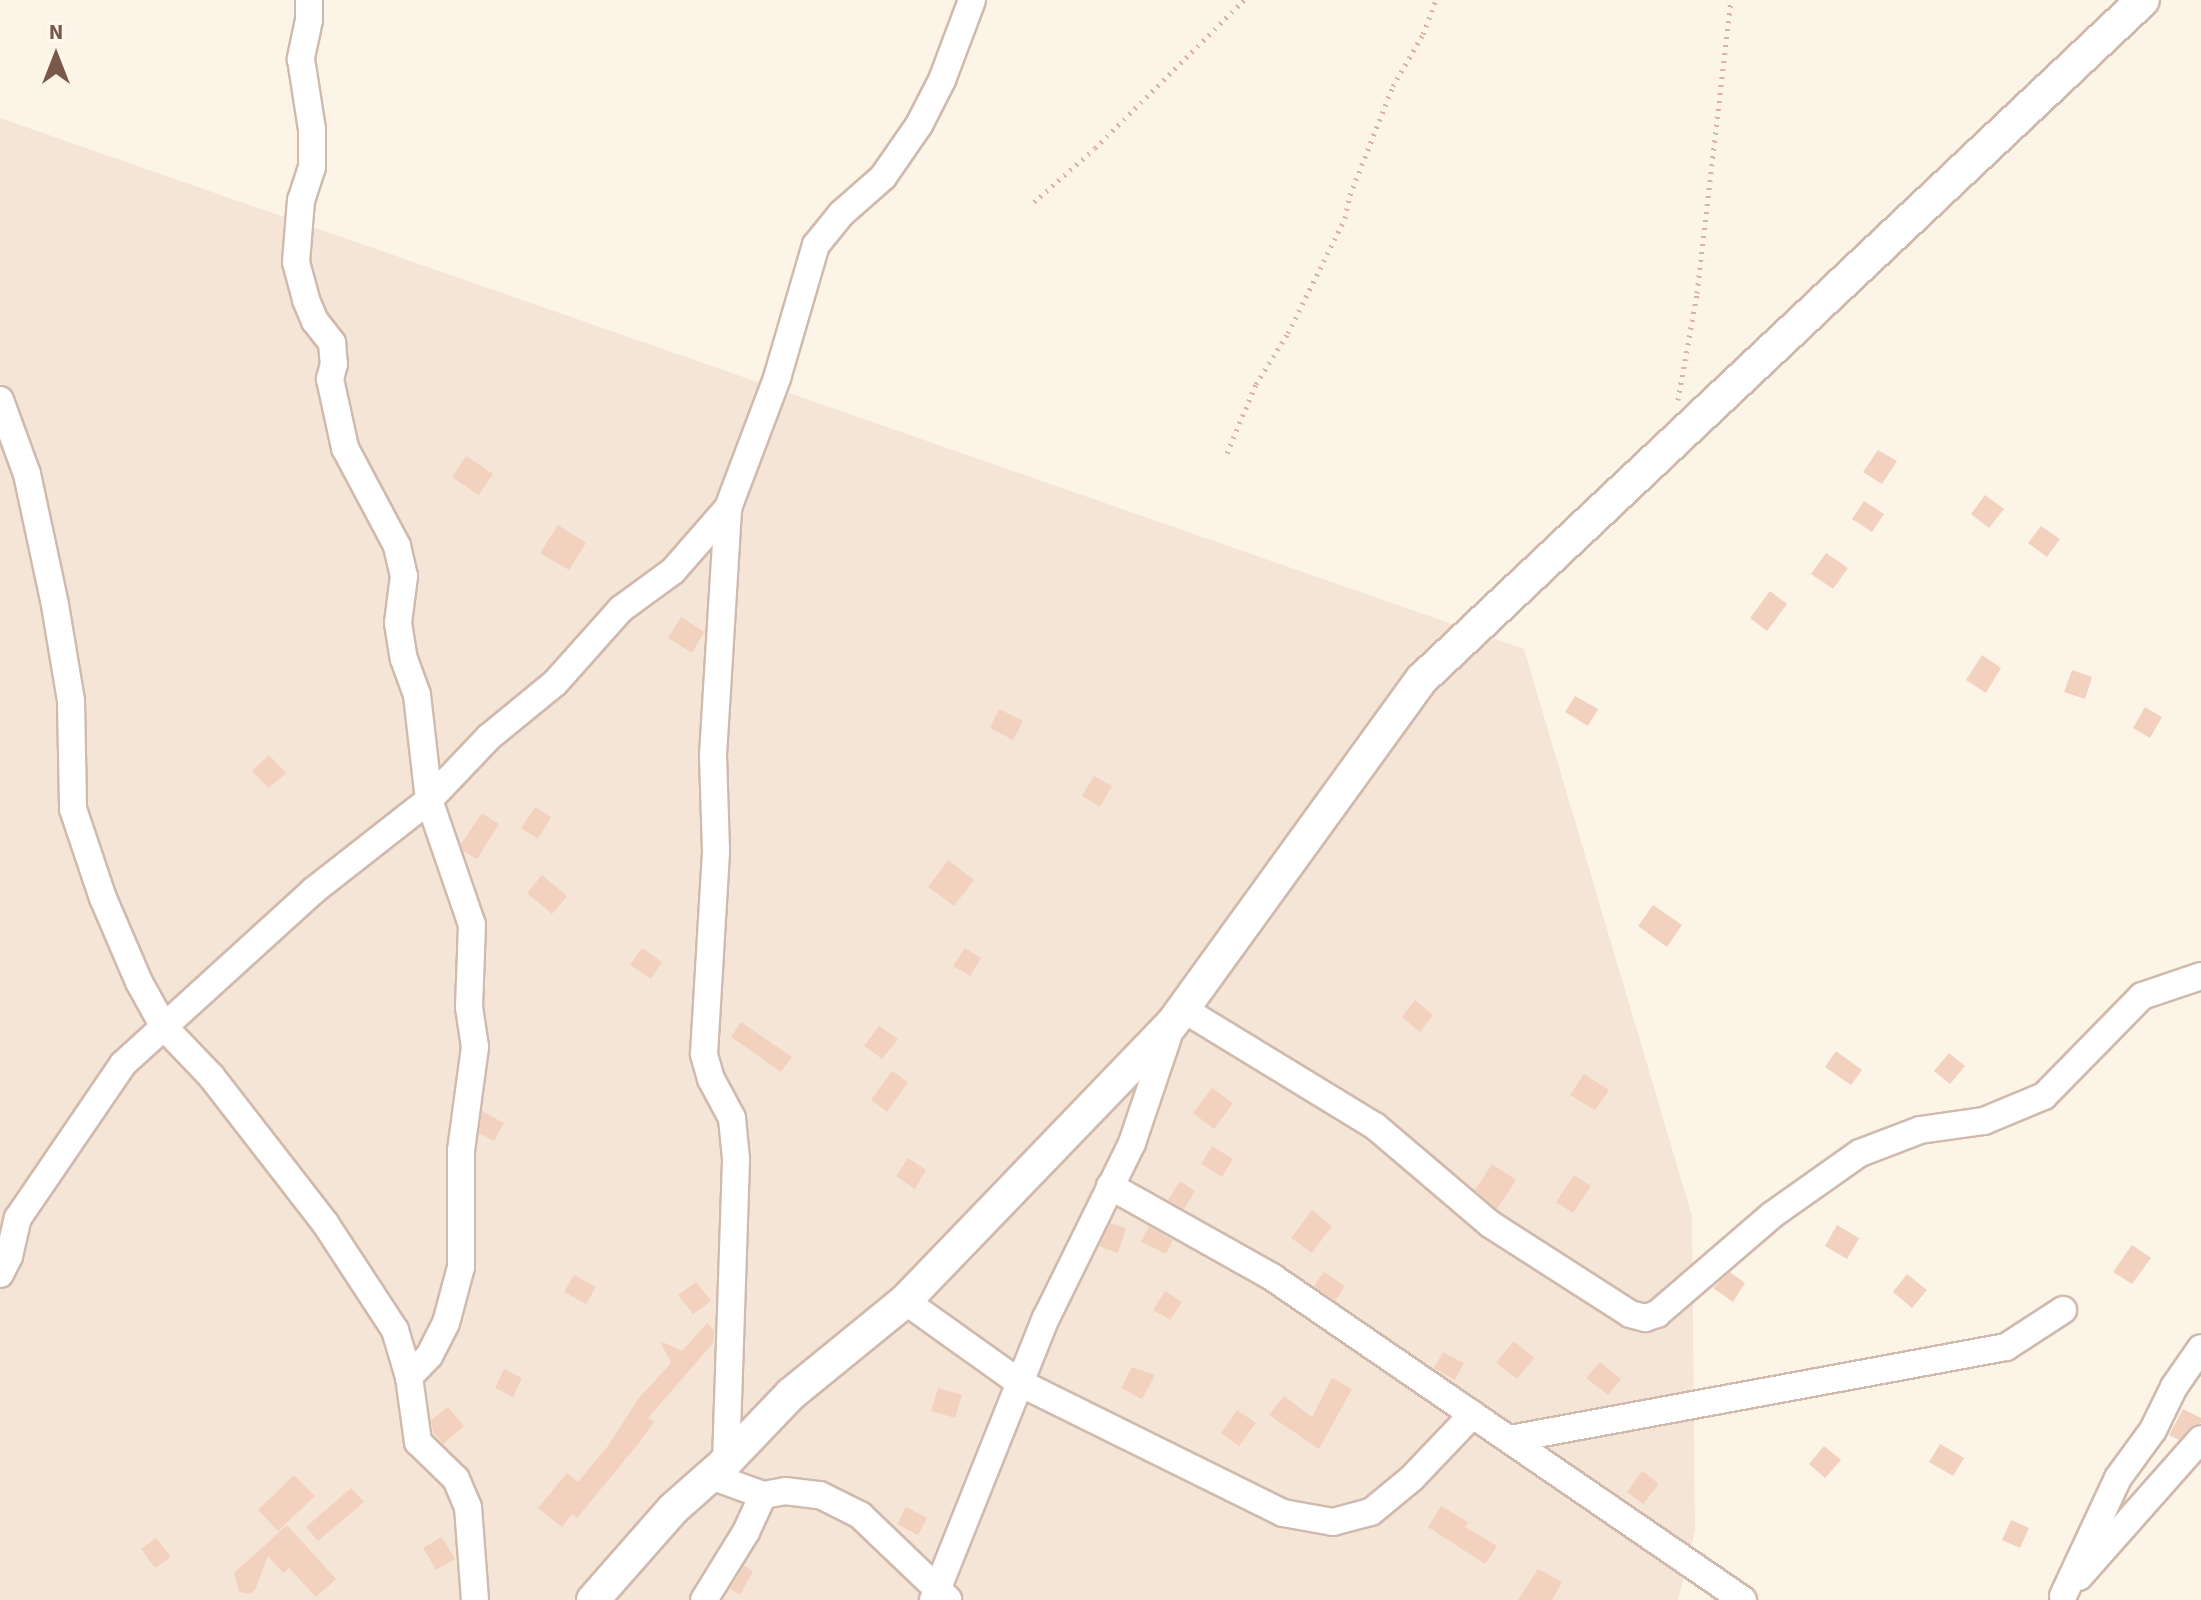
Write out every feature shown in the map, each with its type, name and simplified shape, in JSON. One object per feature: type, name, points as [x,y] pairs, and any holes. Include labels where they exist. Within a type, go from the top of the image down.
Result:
[{"type":"street","points":[[309,0],[309,20],[301,59],[312,129],[312,167],[301,200],[296,262],[310,311],[332,343],[334,364],[330,379],[345,448],[397,546],[404,576],[398,623],[404,659],[417,695],[429,800],[472,925],[469,1007],[475,1047],[461,1150],[461,1267],[446,1323],[429,1356],[409,1377]]},
{"type":"street","points":[[718,1469],[736,1159],[732,1118],[711,1079],[704,1054],[716,851],[713,755],[728,508],[777,378],[816,245],[841,214],[883,177],[919,125],[942,80],[972,0]]},
{"type":"street","points":[[593,1600],[673,1509],[718,1469],[791,1394],[905,1301],[1178,1017],[1422,679],[2143,0]]},
{"type":"street","points":[[0,400],[27,474],[55,605],[71,701],[73,809],[103,898],[139,982],[164,1027],[211,1076],[325,1223],[395,1330],[409,1377],[418,1442],[456,1479],[468,1507],[475,1600]]},
{"type":"street","points":[[0,1274],[9,1256],[18,1218],[66,1143],[123,1064],[313,891],[429,800],[489,737],[555,683],[621,609],[673,571],[728,508]]},
{"type":"street","points":[[1178,1017],[1375,1126],[1490,1224],[1630,1314],[1645,1318],[1657,1314],[1772,1215],[1860,1153],[1920,1130],[1984,1121],[2044,1096],[2142,996],[2201,976]]},
{"type":"street","points":[[718,1469],[763,1495],[785,1491],[820,1495],[860,1515],[939,1597],[1046,1318],[1132,1143],[1178,1017]]},
{"type":"street","points":[[1110,1186],[1272,1277],[1743,1600]]},
{"type":"street","points":[[905,1301],[1020,1383],[1283,1513],[1333,1522],[1371,1512],[1412,1478],[1473,1414]]},
{"type":"street","points":[[1510,1439],[2006,1347],[2063,1310]]},
{"type":"street","points":[[2061,1598],[2118,1478],[2153,1430],[2174,1387],[2201,1348]]},
{"type":"street","points":[[2061,1598],[2201,1439]]},
{"type":"street","points":[[704,1600],[746,1532],[763,1495]]},
{"type":"path","points":[[1034,202],[1095,148],[1244,0]]},
{"type":"path","points":[[1227,453],[1256,384],[1288,333],[1345,218],[1350,195],[1393,86],[1423,34],[1436,0]]},
{"type":"path","points":[[1670,444],[1697,293],[1731,0]]},
{"type":"shaded area","points":[[0,118],[1524,649],[1692,1216],[1695,1531],[1678,1600],[0,1600]]},
{"type":"building","points":[[1878,450],[1897,461],[1882,484],[1863,472]]},
{"type":"building","points":[[466,456],[493,474],[479,495],[452,477]]},
{"type":"building","points":[[1985,495],[2004,509],[1989,528],[1971,514]]},
{"type":"building","points":[[1864,501],[1884,514],[1872,532],[1852,519]]},
{"type":"building","points":[[558,525],[586,543],[569,570],[540,553]]},
{"type":"building","points":[[2041,526],[2060,539],[2047,557],[2028,543]]},
{"type":"building","points":[[1826,553],[1848,568],[1833,589],[1811,574]]},
{"type":"building","points":[[1770,591],[1787,604],[1767,631],[1750,618]]},
{"type":"building","points":[[681,617],[704,632],[692,653],[668,638]]},
{"type":"building","points":[[1982,655],[2001,668],[1986,693],[1966,680]]},
{"type":"building","points":[[2072,670],[2092,677],[2085,699],[2064,692]]},
{"type":"building","points":[[1575,696],[1598,709],[1588,726],[1565,712]]},
{"type":"building","points":[[2145,707],[2162,717],[2150,738],[2133,728]]},
{"type":"building","points":[[999,709],[1023,721],[1013,740],[990,728]]},
{"type":"building","points":[[269,755],[286,773],[269,788],[252,771]]},
{"type":"building","points":[[1094,776],[1112,786],[1100,807],[1082,796]]},
{"type":"building","points":[[535,807],[551,817],[538,839],[521,828]]},
{"type":"building","points":[[482,813],[499,824],[477,859],[463,851],[461,844]]},
{"type":"building","points":[[948,860],[974,880],[954,906],[928,887]]},
{"type":"building","points":[[542,875],[567,896],[552,914],[527,893]]},
{"type":"building","points":[[1653,905],[1682,925],[1667,947],[1638,926]]},
{"type":"building","points":[[642,948],[662,962],[651,979],[630,965]]},
{"type":"building","points":[[965,948],[981,958],[970,976],[953,966]]},
{"type":"building","points":[[1415,1000],[1433,1015],[1420,1032],[1402,1017]]},
{"type":"building","points":[[741,1022],[792,1057],[781,1072],[731,1037]]},
{"type":"building","points":[[879,1026],[898,1039],[882,1059],[864,1046]]},
{"type":"building","points":[[1836,1051],[1862,1070],[1851,1085],[1825,1067]]},
{"type":"building","points":[[1949,1053],[1965,1066],[1950,1084],[1934,1071]]},
{"type":"building","points":[[892,1071],[908,1082],[887,1112],[871,1100]]},
{"type":"building","points":[[1584,1074],[1609,1090],[1595,1110],[1570,1095]]},
{"type":"building","points":[[1212,1088],[1233,1103],[1214,1129],[1193,1113]]},
{"type":"building","points":[[482,1111],[504,1123],[494,1141],[479,1133]]},
{"type":"building","points":[[1212,1146],[1233,1159],[1222,1177],[1201,1164]]},
{"type":"building","points":[[908,1158],[926,1170],[915,1189],[896,1176]]},
{"type":"building","points":[[1492,1164],[1516,1180],[1497,1209],[1475,1190]]},
{"type":"building","points":[[1574,1175],[1591,1186],[1573,1213],[1556,1202]]},
{"type":"building","points":[[1180,1181],[1195,1191],[1184,1209],[1168,1200]]},
{"type":"building","points":[[1312,1210],[1332,1226],[1312,1253],[1291,1238]]},
{"type":"building","points":[[1110,1223],[1126,1228],[1118,1253],[1099,1246]]},
{"type":"building","points":[[1837,1225],[1859,1238],[1847,1259],[1825,1246]]},
{"type":"building","points":[[1149,1226],[1173,1240],[1166,1254],[1141,1242]]},
{"type":"building","points":[[2132,1245],[2151,1258],[2132,1284],[2113,1272]]},
{"type":"building","points":[[1324,1272],[1345,1286],[1335,1301],[1314,1286]]},
{"type":"building","points":[[1730,1272],[1745,1283],[1733,1302],[1713,1288]]},
{"type":"building","points":[[1907,1274],[1927,1290],[1912,1308],[1893,1292]]},
{"type":"building","points":[[574,1275],[596,1287],[586,1304],[564,1292]]},
{"type":"building","points":[[696,1282],[711,1301],[693,1314],[678,1295]]},
{"type":"building","points":[[1165,1291],[1182,1302],[1170,1320],[1153,1310]]},
{"type":"building","points":[[707,1323],[714,1330],[714,1342],[648,1418],[654,1422],[577,1518],[572,1514],[562,1527],[538,1508],[567,1473],[578,1482],[608,1446],[638,1399],[671,1363],[660,1341],[682,1351]]},
{"type":"building","points":[[1514,1341],[1534,1358],[1517,1379],[1496,1363]]},
{"type":"building","points":[[1443,1352],[1464,1363],[1455,1380],[1434,1368]]},
{"type":"building","points":[[1600,1362],[1621,1379],[1608,1395],[1586,1378]]},
{"type":"building","points":[[1132,1367],[1155,1375],[1142,1399],[1121,1388]]},
{"type":"building","points":[[504,1369],[522,1378],[513,1397],[495,1388]]},
{"type":"building","points":[[1332,1378],[1352,1389],[1319,1449],[1269,1415],[1284,1396],[1312,1417]]},
{"type":"building","points":[[938,1388],[962,1395],[955,1418],[931,1411]]},
{"type":"building","points":[[448,1407],[464,1426],[443,1444],[433,1432],[431,1420]]},
{"type":"building","points":[[2183,1409],[2201,1418],[2201,1423],[2190,1428],[2179,1440],[2169,1435]]},
{"type":"building","points":[[1237,1410],[1256,1423],[1239,1446],[1221,1433]]},
{"type":"building","points":[[1940,1444],[1964,1458],[1953,1476],[1929,1462]]},
{"type":"building","points":[[1824,1446],[1841,1460],[1825,1478],[1809,1464]]},
{"type":"building","points":[[1642,1471],[1659,1484],[1643,1504],[1627,1492]]},
{"type":"building","points":[[294,1475],[315,1496],[278,1531],[258,1510]]},
{"type":"building","points":[[351,1488],[364,1502],[318,1541],[306,1527]]},
{"type":"building","points":[[1441,1506],[1468,1522],[1465,1527],[1497,1546],[1485,1564],[1428,1527]]},
{"type":"building","points":[[906,1507],[927,1518],[918,1535],[897,1524]]},
{"type":"building","points":[[2011,1520],[2029,1528],[2020,1548],[2002,1540]]},
{"type":"building","points":[[287,1525],[336,1579],[316,1597],[289,1568],[283,1573],[268,1556],[255,1590],[250,1594],[239,1592],[234,1573]]},
{"type":"building","points":[[442,1537],[455,1559],[436,1570],[423,1548]]},
{"type":"building","points":[[156,1538],[171,1557],[155,1568],[141,1549]]},
{"type":"building","points":[[744,1566],[753,1571],[740,1595],[730,1589]]},
{"type":"building","points":[[1538,1569],[1562,1582],[1552,1600],[1518,1600]]}]
